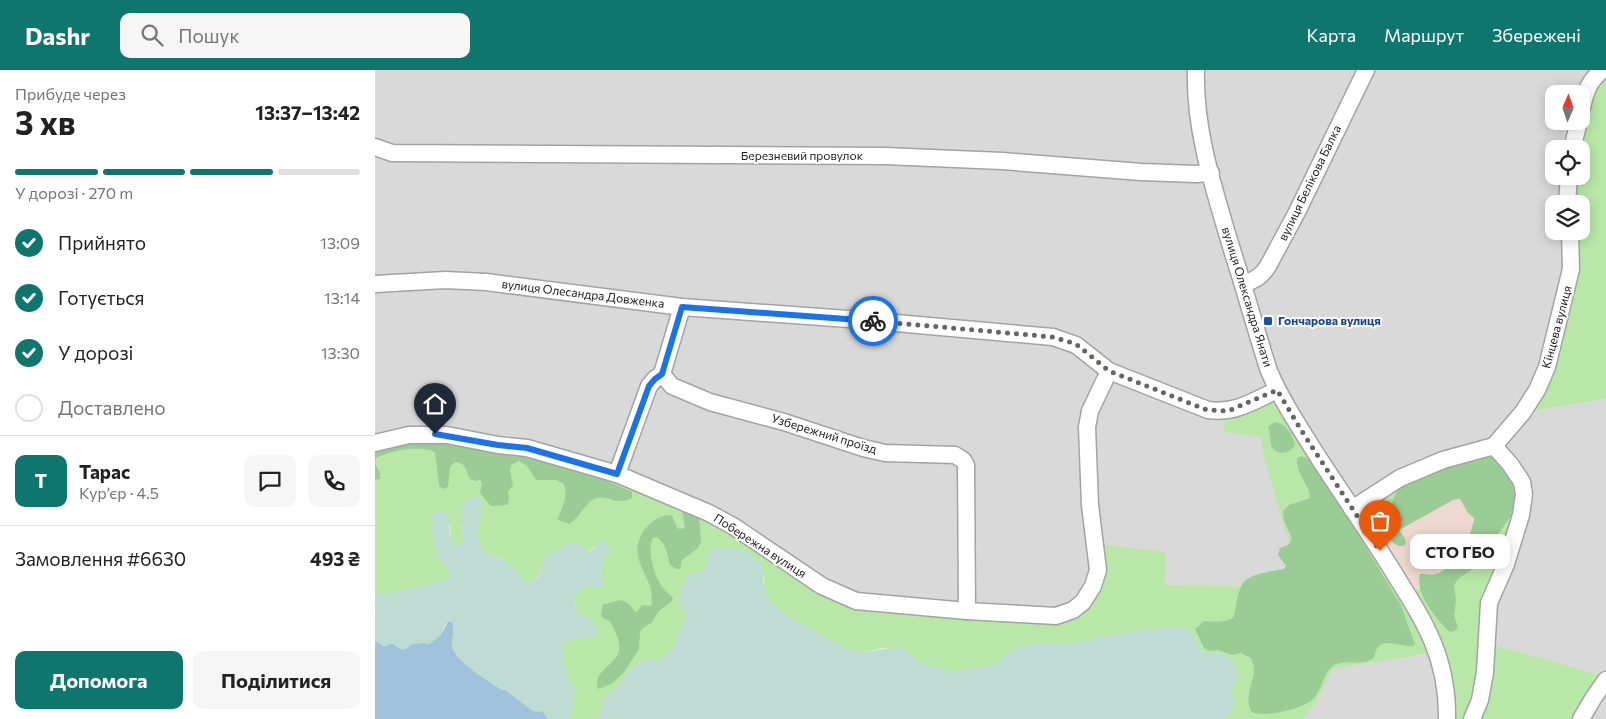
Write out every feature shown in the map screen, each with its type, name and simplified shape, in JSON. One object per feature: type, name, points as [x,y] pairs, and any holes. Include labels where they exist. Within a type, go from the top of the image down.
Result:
[{"type":"street","name":"вулиця Олександра Янати","points":[[1196,70],[1197,107],[1211,173],[1269,371],[1277,390],[1416,609],[1430,635],[1445,679],[1447,719]]},
{"type":"street","name":"вулиця Белікова Балка","points":[[1243,284],[1257,280],[1268,266],[1297,212],[1366,70]]},
{"type":"street","points":[[1588,85],[1602,70]]},
{"type":"street","name":"Березневий провулок","points":[[375,147],[392,153],[885,156],[1002,161],[1141,172],[1211,173]]},
{"type":"street","name":"Кінцева вулиця","points":[[1494,446],[1523,412],[1537,390],[1547,367],[1571,269],[1570,240]]},
{"type":"street","name":"вулиця Олесандра Довженка","points":[[375,284],[445,280],[486,282],[682,307],[881,321],[1053,337],[1076,344],[1109,371],[1207,410],[1218,412],[1228,411],[1277,390]]},
{"type":"street","points":[[617,474],[649,386],[662,374],[682,307]]},
{"type":"street","name":"Побережна вулиця","points":[[375,443],[409,435],[447,435],[498,445],[527,448],[617,474],[709,513],[822,586],[856,601],[967,611],[1056,616],[1073,610],[1083,602],[1093,586],[1098,570],[1090,505],[1087,427],[1090,410],[1109,371]]},
{"type":"street","name":"Узбережний проїзд","points":[[662,374],[672,386],[703,400],[784,422],[863,448],[885,453],[955,455],[963,460],[966,465],[967,611]]},
{"type":"street","points":[[1352,509],[1400,478],[1443,460],[1494,446],[1510,464],[1522,482],[1524,494],[1521,515],[1506,564],[1489,602],[1485,672],[1480,700],[1472,719]]},
{"type":"street","points":[[1581,719],[1606,680]]},
{"type":"shaded area","points":[[375,70],[1602,70],[1589,85],[1545,85],[1545,130],[1577,130],[1574,140],[1545,140],[1545,185],[1568,185],[1568,195],[1545,195],[1545,240],[1568,240],[1547,367],[1494,446],[1353,508],[1321,589],[1073,610],[877,604],[375,443]]},
{"type":"shaded area","points":[[1606,399],[1606,673],[1604,676],[1491,646],[1503,444],[1527,412]]},
{"type":"shaded area","points":[[1497,471],[1509,484],[1450,571],[1415,591],[1383,538]]},
{"type":"shaded area","points":[[476,496],[482,501],[478,535],[482,548],[489,555],[509,564],[525,582],[528,583],[537,579],[542,571],[544,558],[564,545],[578,543],[588,553],[604,542],[607,543],[610,549],[604,557],[600,573],[604,579],[603,585],[599,588],[583,587],[575,598],[577,612],[596,625],[597,632],[594,637],[571,639],[565,642],[562,660],[575,690],[570,719],[548,719],[544,713],[533,711],[505,690],[502,690],[473,671],[454,652],[452,644],[454,626],[445,624],[440,636],[429,644],[412,644],[406,649],[381,645],[375,641],[375,594],[393,593],[446,581],[450,576],[450,571],[440,562],[435,549],[432,529],[434,512],[442,512],[447,515],[454,546],[462,545],[462,510],[469,499]]},
{"type":"shaded area","points":[[728,547],[748,553],[762,565],[764,588],[770,602],[786,615],[846,649],[860,653],[898,647],[907,650],[916,660],[950,672],[981,668],[998,663],[1020,646],[1040,643],[1066,645],[1129,632],[1169,627],[1189,629],[1196,639],[1201,652],[1227,656],[1235,664],[1237,674],[1231,691],[1234,700],[1233,706],[1230,713],[1224,719],[598,719],[607,694],[616,689],[631,668],[648,659],[659,659],[672,651],[684,624],[686,613],[678,602],[686,578],[688,575],[696,574],[706,569],[708,554],[713,550]]},
{"type":"shaded area","points":[[448,622],[452,622],[453,625],[452,646],[459,658],[481,677],[505,690],[533,711],[543,712],[548,719],[375,719],[375,641],[384,646],[392,644],[402,649],[412,644],[429,644],[440,636]]},
{"type":"shaded area","points":[[1432,653],[1439,682],[1441,719],[1303,719],[1317,701],[1332,669]]},
{"type":"shaded area","points":[[1606,686],[1606,719],[1585,719]]},
{"type":"green space","points":[[1606,70],[1606,399],[1527,412],[1572,240],[1590,240],[1590,195],[1571,195],[1571,185],[1590,185],[1590,140],[1577,140],[1580,130],[1590,130],[1590,90]]},
{"type":"green space","points":[[1271,402],[1276,406],[1383,566],[1432,653],[1332,669],[1317,701],[1303,719],[1224,719],[1230,713],[1233,706],[1231,691],[1234,687],[1219,653],[1210,656],[1201,652],[1196,639],[1129,632],[1066,645],[1040,643],[1010,652],[999,663],[981,668],[950,672],[916,660],[907,650],[883,648],[860,653],[846,649],[786,615],[770,602],[764,588],[764,576],[748,553],[728,547],[713,550],[706,569],[696,574],[688,575],[686,578],[678,602],[686,613],[684,624],[672,651],[659,659],[648,659],[631,668],[616,689],[607,694],[598,719],[570,719],[562,660],[565,642],[571,639],[594,637],[597,632],[596,625],[593,622],[577,612],[575,598],[583,587],[599,588],[604,579],[600,573],[604,557],[610,549],[594,546],[588,553],[582,548],[542,566],[538,577],[528,583],[522,580],[509,564],[484,551],[478,534],[482,509],[461,525],[462,545],[454,546],[451,540],[450,525],[433,531],[439,559],[450,571],[450,576],[446,581],[393,593],[375,594],[375,443],[556,459],[684,504],[831,594],[1077,614],[1099,544],[1166,552],[1165,585],[1259,587],[1311,599],[1285,530],[1263,454],[1262,437],[1224,432],[1224,418]]},
{"type":"green space","points":[[1275,422],[1286,427],[1292,437],[1295,445],[1287,452],[1277,452],[1272,447],[1268,427]]},
{"type":"green space","points":[[443,440],[516,454],[586,473],[632,492],[632,498],[621,501],[602,497],[593,499],[569,524],[558,520],[566,494],[564,484],[556,480],[536,480],[527,466],[519,461],[511,465],[513,486],[508,491],[509,499],[507,505],[491,506],[480,493],[482,483],[480,480],[470,479],[465,468],[459,462],[455,462],[450,467],[448,487],[443,489],[439,485],[435,452],[422,449],[397,451],[376,458],[375,464],[375,444]]},
{"type":"green space","points":[[1488,453],[1506,464],[1520,495],[1484,641],[1468,719],[1454,719],[1448,668],[1438,638],[1415,591],[1450,570],[1464,552],[1497,471],[1383,538],[1367,512],[1366,507],[1403,482]]},
{"type":"green space","points":[[1302,456],[1308,459],[1326,482],[1401,605],[1415,645],[1385,643],[1380,645],[1376,650],[1374,658],[1369,661],[1343,663],[1333,666],[1327,673],[1314,698],[1302,706],[1283,712],[1256,713],[1251,711],[1249,706],[1249,695],[1254,674],[1251,658],[1241,653],[1232,655],[1218,650],[1209,651],[1204,648],[1195,629],[1204,621],[1216,622],[1234,617],[1239,592],[1246,580],[1264,573],[1284,569],[1286,566],[1278,555],[1280,548],[1288,545],[1292,539],[1284,520],[1283,511],[1289,505],[1310,498],[1298,470],[1297,458]]},
{"type":"green space","points":[[1488,456],[1496,459],[1507,470],[1513,485],[1515,510],[1473,569],[1459,578],[1454,585],[1456,601],[1454,616],[1458,627],[1455,631],[1450,632],[1428,606],[1420,589],[1420,574],[1436,574],[1443,571],[1456,559],[1470,533],[1474,518],[1467,512],[1461,500],[1453,500],[1401,529],[1400,531],[1406,542],[1405,545],[1401,546],[1395,544],[1390,539],[1393,531],[1389,528],[1386,517],[1397,491],[1406,484],[1447,466]]},
{"type":"green space","points":[[375,464],[380,473],[380,479],[375,480]]},
{"type":"green space","points":[[686,508],[699,516],[701,541],[698,548],[682,560],[680,569],[676,569],[670,565],[663,543],[657,537],[653,538],[651,557],[655,572],[664,589],[673,598],[672,601],[659,611],[652,622],[640,632],[639,649],[624,672],[613,683],[598,689],[597,682],[599,676],[617,656],[619,650],[618,637],[610,621],[602,618],[603,604],[620,600],[628,603],[636,613],[642,605],[652,605],[651,589],[638,556],[637,548],[639,541],[651,523],[664,516],[671,515],[679,529],[685,528],[682,511]]},
{"type":"green space","points":[[1491,646],[1604,676],[1576,719],[1476,719]]},
{"type":"way so far","points":[[873,321],[1032,334],[1065,340],[1076,344],[1109,371],[1207,410],[1218,412],[1228,411],[1277,390],[1380,551]]},
{"type":"place","name":"Гончарова вулиця","points":[[1268,321]]},
{"type":"place","name":"СТО ГБО","points":[[1380,551]]},
{"type":"route","points":[[435,434],[527,448],[617,474],[649,386],[662,374],[682,307],[873,321]]}]
